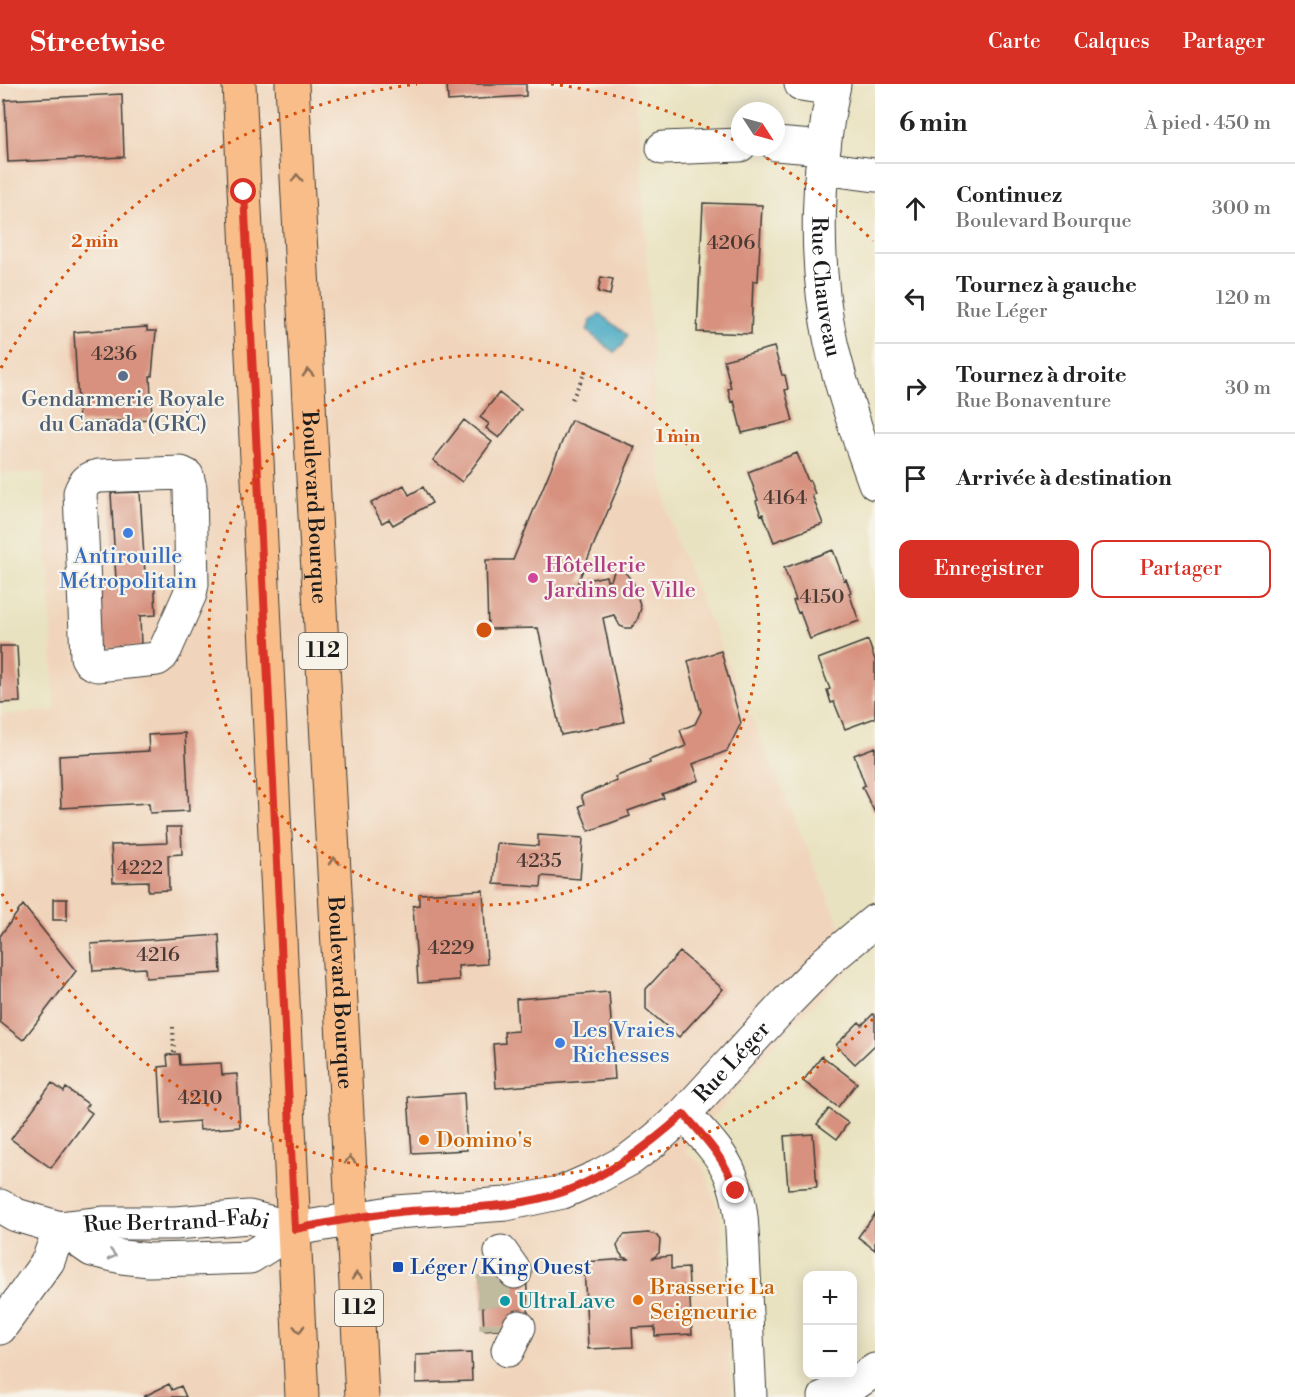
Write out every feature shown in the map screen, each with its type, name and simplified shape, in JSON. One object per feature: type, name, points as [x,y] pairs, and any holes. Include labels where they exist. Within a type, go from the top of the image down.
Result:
[{"type":"main road","name":"112","points":[[239,84],[302,1397]]},
{"type":"main road","name":"Boulevard Bourque","points":[[292,84],[353,1219]]},
{"type":"main road","name":"112","points":[[353,1219],[362,1397]]},
{"type":"street","name":"Rue Chauveau","points":[[823,86],[821,263],[831,342],[848,405],[875,483]]},
{"type":"street","points":[[663,148],[731,145]]},
{"type":"street","points":[[785,147],[875,175]]},
{"type":"street","points":[[181,473],[186,476],[190,488],[192,584],[190,594],[166,648],[157,659],[97,665],[90,662],[87,657],[80,493],[83,484],[89,478],[181,473]]},
{"type":"street","name":"Rue Léger","points":[[295,1229],[396,1212],[506,1204],[537,1199],[597,1178],[630,1159],[684,1114],[826,962],[875,921]]},
{"type":"street","points":[[684,1114],[723,1162],[736,1191],[742,1227],[750,1397]]},
{"type":"street","name":"Rue Bertrand-Fabi","points":[[0,1206],[16,1215],[60,1228],[105,1223],[176,1223],[249,1217],[295,1229]]},
{"type":"street","points":[[0,1328],[48,1261],[60,1228]]},
{"type":"street","points":[[825,1397],[856,1383],[875,1370]]},
{"type":"street","points":[[857,1397],[875,1370]]},
{"type":"path","points":[[572,399],[587,368]]},
{"type":"path","points":[[173,1027],[174,1055]]},
{"type":"shaded area","points":[[0,84],[636,84],[658,449],[666,505],[678,545],[856,963],[794,1022],[685,1152],[702,1164],[721,1217],[732,1397],[0,1397],[0,715],[55,711],[44,473],[0,473]]},
{"type":"water","points":[[600,314],[627,335],[623,345],[614,352],[587,331],[591,320]]},
{"type":"building","points":[[447,84],[526,84],[526,96],[448,101]]},
{"type":"building","points":[[122,94],[124,157],[8,162],[5,100]]},
{"type":"building","points":[[703,203],[762,205],[758,281],[753,281],[751,334],[697,332]]},
{"type":"building","points":[[601,277],[613,279],[610,295],[598,292]]},
{"type":"building","points":[[147,327],[147,331],[156,331],[152,376],[150,376],[152,419],[79,423],[74,332]]},
{"type":"building","points":[[774,347],[782,375],[785,375],[788,389],[785,390],[793,421],[742,433],[734,401],[731,402],[728,389],[731,388],[724,360]]},
{"type":"building","points":[[499,393],[521,410],[499,438],[486,428],[489,424],[480,417]]},
{"type":"building","points":[[464,420],[492,442],[462,482],[433,460]]},
{"type":"building","name":"Hôtellerie Jardins de Ville","points":[[571,420],[635,447],[578,582],[606,576],[607,581],[611,580],[616,566],[619,565],[633,582],[641,608],[637,621],[631,628],[620,626],[614,615],[603,618],[624,722],[561,735],[538,628],[488,629],[486,560],[513,560]]},
{"type":"building","points":[[797,453],[815,494],[812,495],[823,524],[774,542],[763,514],[761,515],[748,472]]},
{"type":"building","points":[[404,485],[409,495],[423,487],[432,503],[393,525],[389,519],[382,523],[371,503]]},
{"type":"building","name":"Antirouille Métropolitain","points":[[140,492],[145,574],[154,573],[156,615],[140,616],[141,647],[101,649],[96,581],[116,580],[111,493]]},
{"type":"building","points":[[833,550],[851,592],[849,593],[859,621],[810,639],[800,612],[798,613],[793,601],[796,600],[784,568]]},
{"type":"building","points":[[868,640],[875,660],[875,718],[845,729],[834,702],[831,703],[827,690],[830,689],[818,659]]},
{"type":"building","points":[[0,646],[17,646],[20,702],[0,703]]},
{"type":"building","name":"Hôtellerie Jardins de Ville","points":[[721,651],[741,723],[727,751],[693,764],[699,780],[662,794],[664,798],[628,811],[630,816],[589,831],[579,806],[584,804],[581,795],[617,781],[615,777],[650,763],[649,760],[686,746],[680,730],[695,724],[701,712],[688,661]]},
{"type":"building","points":[[185,733],[189,811],[150,813],[149,803],[61,808],[59,756],[149,751],[148,735]]},
{"type":"building","points":[[875,747],[875,813],[862,787],[865,785],[854,755]]},
{"type":"building","points":[[166,827],[181,827],[182,854],[168,855],[169,890],[148,891],[148,881],[113,882],[111,845],[167,843]]},
{"type":"building","points":[[538,835],[583,838],[580,879],[542,876],[541,887],[494,884],[497,843],[538,846]]},
{"type":"building","points":[[483,890],[487,964],[458,966],[459,980],[418,983],[413,906],[419,905],[419,894]]},
{"type":"building","points":[[53,899],[67,899],[67,920],[53,920]]},
{"type":"building","points":[[23,905],[76,971],[23,1040],[0,1022],[0,936]]},
{"type":"building","points":[[219,935],[221,973],[146,978],[145,968],[93,971],[91,944]]},
{"type":"building","points":[[680,952],[723,989],[679,1037],[646,1009],[646,989]]},
{"type":"building","points":[[609,992],[615,1079],[496,1088],[493,1044],[505,1043],[504,1032],[518,1031],[516,999]]},
{"type":"building","points":[[873,1014],[875,1016],[875,1045],[855,1064],[836,1045],[859,1022],[862,1025]]},
{"type":"building","points":[[179,1054],[180,1065],[221,1063],[222,1075],[237,1074],[240,1127],[200,1130],[199,1121],[162,1124],[159,1067],[168,1066],[167,1055]]},
{"type":"building","points":[[822,1056],[857,1083],[838,1107],[803,1081]]},
{"type":"building","points":[[52,1083],[64,1092],[66,1088],[88,1104],[85,1108],[92,1113],[51,1168],[11,1139]]},
{"type":"building","points":[[464,1093],[467,1150],[412,1153],[408,1097]]},
{"type":"building","points":[[829,1109],[848,1123],[837,1139],[817,1124]]},
{"type":"building","points":[[813,1134],[817,1187],[788,1189],[784,1136]]},
{"type":"building","points":[[875,1214],[875,1250],[858,1237]]},
{"type":"building","name":"Brasserie La Seigneurie","points":[[648,1233],[656,1235],[660,1240],[659,1253],[653,1258],[671,1256],[671,1269],[688,1268],[692,1334],[655,1336],[655,1327],[632,1328],[633,1347],[588,1349],[584,1262],[630,1259],[623,1257],[619,1252],[617,1246],[620,1240],[624,1235]]},
{"type":"building","name":"UltraLave","points":[[526,1272],[529,1327],[484,1330],[481,1274]]},
{"type":"building","points":[[471,1353],[472,1381],[416,1383],[416,1355]]},
{"type":"building","points":[[169,1384],[172,1390],[181,1386],[186,1397],[143,1397]]},
{"type":"tunnel","points":[[493,1274],[496,1329]]},
{"type":"place","name":"Gendarmerie Royale du Canada (GRC)","points":[[123,376]]},
{"type":"place","name":"Antirouille Métropolitain","points":[[128,533]]},
{"type":"place","name":"Hôtellerie Jardins de Ville","points":[[533,578]]},
{"type":"place","name":"Les Vraies Richesses","points":[[560,1043]]},
{"type":"place","name":"Domino's","points":[[424,1140]]},
{"type":"place","name":"Léger / King Ouest","points":[[398,1267]]},
{"type":"place","name":"Brasserie La Seigneurie","points":[[638,1300]]},
{"type":"place","name":"UltraLave","points":[[505,1301]]},
{"type":"route","points":[[244,192],[295,1229],[396,1212],[506,1204],[565,1191],[597,1178],[630,1159],[656,1140],[684,1114],[723,1162],[736,1191]]}]
